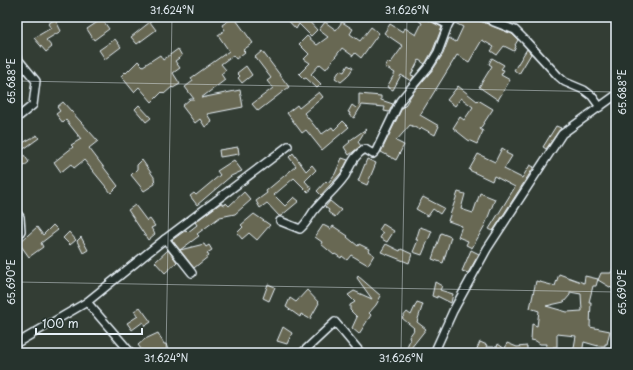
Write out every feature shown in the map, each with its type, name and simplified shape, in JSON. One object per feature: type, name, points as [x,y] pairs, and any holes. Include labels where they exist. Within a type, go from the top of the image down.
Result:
[{"type":"street","points":[[433,17],[448,25]]},
{"type":"street","points":[[280,222],[300,229],[306,224],[313,212],[344,176],[359,152],[365,149],[373,154],[376,151],[400,101],[430,65],[438,52],[448,25],[453,17]]},
{"type":"street","points":[[482,17],[488,18],[514,30],[564,82],[584,90],[592,96],[600,106]]},
{"type":"street","points":[[17,58],[36,81],[33,105],[17,118]]},
{"type":"street","points":[[434,353],[452,311],[488,249],[562,134],[616,95]]},
{"type":"street","points":[[17,343],[87,302],[165,239],[288,146]]},
{"type":"street","points":[[17,213],[20,217],[21,231],[17,237]]},
{"type":"street","points":[[165,239],[192,273]]},
{"type":"street","points":[[87,302],[131,353]]},
{"type":"street","points":[[302,353],[335,322],[362,353]]},
{"type":"building","points":[[234,17],[253,43],[243,50],[245,52],[236,59],[233,55],[221,64],[226,70],[221,74],[225,80],[201,98],[240,90],[243,107],[207,114],[212,122],[205,127],[200,119],[195,123],[182,106],[190,99],[194,99],[185,87],[193,81],[191,78],[229,51],[218,35],[225,30],[222,25]]},
{"type":"building","points":[[285,17],[305,17],[317,30],[311,36],[299,24],[296,29]]},
{"type":"building","points":[[421,17],[427,17],[426,19],[442,27],[433,50],[425,64],[419,60],[411,75],[414,76],[411,81],[401,75],[393,90],[387,87],[395,73],[385,67],[388,62],[390,64],[403,46],[384,33],[390,24],[403,32],[405,28],[416,35],[422,23],[419,21]]},
{"type":"building","points":[[458,17],[478,20],[512,34],[518,40],[514,51],[504,46],[497,55],[491,51],[494,47],[482,40],[469,62],[457,55],[420,115],[439,126],[435,135],[422,128],[420,130],[410,125],[396,141],[404,145],[396,160],[381,152],[403,106],[404,107],[412,94],[434,68],[443,54],[449,38],[456,42],[463,27],[455,23]]},
{"type":"building","points":[[55,19],[61,31],[46,40],[52,47],[46,52],[34,38],[51,28],[48,24]]},
{"type":"building","points":[[102,19],[109,29],[94,40],[87,29]]},
{"type":"building","points":[[150,22],[156,30],[137,44],[131,37]]},
{"type":"building","points":[[325,22],[336,30],[342,22],[353,29],[350,34],[360,41],[371,27],[379,33],[361,58],[355,53],[353,56],[342,48],[326,69],[320,64],[311,74],[321,84],[317,88],[299,74],[310,63],[304,59],[309,54],[299,44],[307,36],[317,45],[328,37],[319,30]]},
{"type":"building","points":[[115,39],[121,47],[105,59],[99,50]]},
{"type":"building","points":[[178,49],[182,56],[175,61],[180,68],[173,73],[180,84],[173,88],[172,87],[164,94],[162,92],[152,102],[139,87],[134,92],[121,76],[138,61],[143,66],[160,55],[163,60]]},
{"type":"building","points":[[527,49],[531,54],[519,74],[514,70]]},
{"type":"building","points":[[262,51],[289,87],[258,111],[252,104],[273,88],[267,81],[271,78],[255,57]]},
{"type":"building","points":[[492,58],[504,65],[501,69],[504,70],[501,75],[510,80],[498,100],[479,87],[492,66],[489,64]]},
{"type":"building","points":[[348,65],[353,68],[347,77],[341,82],[335,78],[340,70],[344,72]]},
{"type":"building","points":[[246,66],[252,75],[242,83],[238,78],[240,76],[237,73]]},
{"type":"building","points":[[458,86],[477,101],[478,100],[493,109],[480,129],[483,131],[477,144],[468,140],[453,128],[460,117],[464,120],[473,107],[461,98],[455,106],[447,100]]},
{"type":"building","points":[[319,92],[323,97],[304,113],[317,129],[318,128],[322,134],[332,127],[334,130],[343,121],[349,127],[322,150],[306,130],[302,133],[287,113],[297,105],[299,108]]},
{"type":"building","points":[[359,94],[381,96],[381,100],[393,104],[389,112],[384,111],[385,107],[362,105],[354,118],[349,115],[350,113],[348,112],[352,105],[356,108],[359,105]]},
{"type":"building","points":[[63,102],[98,141],[89,148],[118,186],[111,193],[84,160],[74,168],[71,164],[61,172],[54,162],[73,147],[71,145],[81,139],[66,120],[63,123],[56,114],[60,111],[57,107]]},
{"type":"building","points":[[139,105],[151,118],[146,122],[135,109]]},
{"type":"building","points":[[556,126],[561,128],[546,149],[543,147]]},
{"type":"building","points":[[366,129],[358,142],[361,146],[349,155],[344,147],[350,142],[349,141]]},
{"type":"building","points":[[37,135],[39,138],[21,151],[29,162],[17,172],[17,146]]},
{"type":"building","points":[[238,147],[239,154],[220,157],[219,150]]},
{"type":"building","points":[[502,148],[507,151],[506,153],[512,156],[504,169],[522,178],[530,165],[534,167],[493,231],[489,229],[515,187],[494,176],[492,181],[469,170],[478,154],[495,162]]},
{"type":"building","points":[[293,153],[306,171],[312,165],[316,170],[305,181],[312,189],[308,192],[294,178],[274,195],[285,206],[294,197],[299,201],[279,216],[267,203],[260,208],[256,201],[267,193],[266,191],[296,166],[289,157]]},
{"type":"building","points":[[342,158],[348,160],[341,173],[321,195],[317,191],[326,181],[328,183],[335,174]]},
{"type":"building","points":[[367,159],[376,163],[367,185],[358,181]]},
{"type":"building","points":[[142,160],[154,177],[155,184],[144,191],[131,175],[137,169],[137,165]]},
{"type":"building","points":[[234,160],[242,171],[231,176],[197,205],[190,196],[194,193],[196,195],[220,175],[217,171]]},
{"type":"building","points":[[244,192],[251,200],[235,214],[220,217],[197,234],[199,236],[180,250],[204,244],[206,247],[209,245],[212,250],[207,253],[209,256],[194,268],[172,240],[186,230],[188,232],[197,225],[195,222],[221,203],[225,205],[226,203],[229,206]]},
{"type":"building","points":[[458,192],[465,194],[461,209],[473,213],[480,193],[495,199],[485,225],[472,248],[466,245],[468,241],[458,237],[462,226],[448,221]]},
{"type":"building","points":[[423,197],[444,208],[440,214],[433,209],[428,216],[416,209]]},
{"type":"building","points":[[330,201],[341,210],[335,217],[328,212],[329,210],[325,207]]},
{"type":"building","points":[[135,205],[147,221],[150,219],[155,226],[151,228],[155,234],[148,240],[128,210]]},
{"type":"building","points":[[254,214],[270,225],[257,240],[249,233],[242,239],[237,233],[243,227],[241,225]]},
{"type":"building","points":[[383,224],[394,231],[387,242],[380,238],[383,233],[379,230]]},
{"type":"building","points":[[53,225],[58,230],[41,243],[43,247],[29,257],[19,243],[37,227],[43,235]]},
{"type":"building","points":[[323,225],[331,229],[333,226],[348,236],[347,237],[358,246],[359,244],[369,249],[368,251],[374,255],[368,265],[351,255],[347,260],[342,256],[341,258],[335,254],[334,255],[321,244],[322,242],[315,237]]},
{"type":"building","points":[[420,227],[432,231],[422,255],[413,252],[418,240],[416,240]]},
{"type":"building","points":[[69,232],[76,240],[70,245],[63,238]]},
{"type":"building","points":[[441,233],[451,237],[443,263],[432,259]]},
{"type":"building","points":[[81,237],[88,250],[83,253],[77,241]]},
{"type":"building","points":[[386,244],[400,251],[401,249],[412,254],[409,263],[381,252]]},
{"type":"building","points":[[168,250],[177,262],[165,273],[155,262]]},
{"type":"building","points":[[471,250],[479,254],[468,273],[462,271]]},
{"type":"building","points":[[616,263],[616,281],[613,289],[598,280],[601,273],[611,273]]},
{"type":"building","points":[[559,274],[584,283],[585,276],[598,279],[596,286],[593,286],[589,302],[591,302],[590,327],[610,331],[607,344],[605,344],[605,346],[598,346],[584,342],[582,353],[573,353],[576,336],[557,334],[557,347],[553,347],[553,350],[546,350],[547,344],[540,344],[531,340],[532,324],[537,326],[539,311],[530,308],[536,281],[555,286]],"holes":[[[570,292],[581,294],[582,311],[567,312],[546,306],[564,302],[570,295]]]},
{"type":"building","points":[[358,276],[381,296],[369,313],[371,315],[359,334],[352,328],[357,317],[350,310],[350,305],[355,302],[348,295],[354,291],[372,299],[357,278]]},
{"type":"building","points":[[435,282],[442,286],[440,290],[453,294],[451,303],[437,296],[437,298],[432,296]]},
{"type":"building","points":[[268,284],[275,287],[269,301],[263,298]]},
{"type":"building","points":[[307,290],[319,303],[310,319],[301,314],[300,317],[286,307],[290,298],[296,302]]},
{"type":"building","points":[[417,302],[423,304],[417,322],[426,329],[407,353],[404,353],[410,340],[409,337],[414,328],[402,318],[407,312],[411,315]]},
{"type":"building","points":[[140,307],[151,322],[145,326],[143,322],[132,330],[127,323],[138,316],[134,311]]},
{"type":"building","points":[[283,327],[292,333],[287,344],[277,341]]},
{"type":"building","points":[[158,333],[164,344],[166,344],[169,353],[144,353],[138,345],[145,339]]},
{"type":"building","points":[[480,342],[487,345],[486,347],[497,347],[498,344],[505,349],[507,343],[517,347],[527,346],[527,353],[500,351],[499,353],[475,353]]}]
